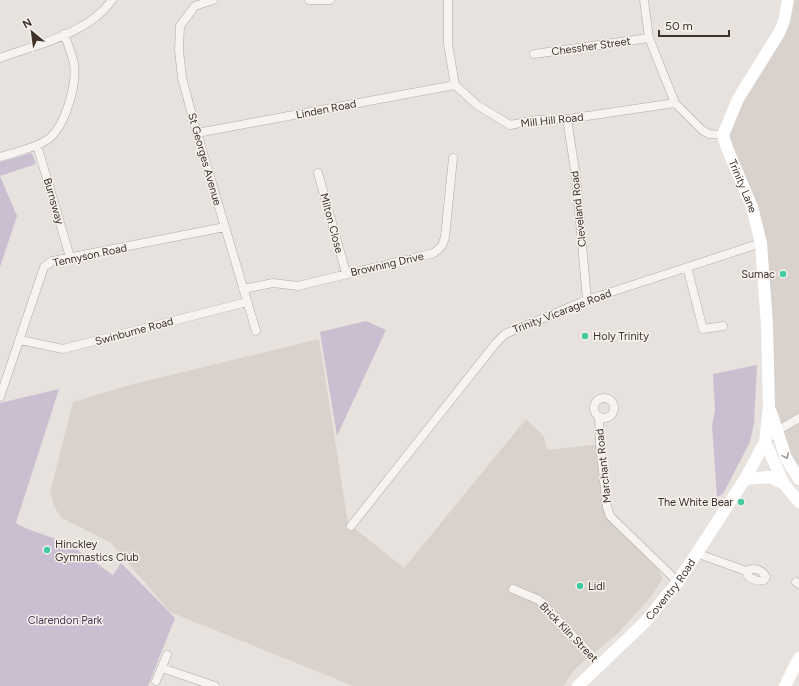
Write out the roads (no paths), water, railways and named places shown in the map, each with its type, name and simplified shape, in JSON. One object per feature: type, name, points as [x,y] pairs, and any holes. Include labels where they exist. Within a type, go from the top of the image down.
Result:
[{"type":"main road","points":[[723,136],[738,99],[779,32],[792,5]]},
{"type":"main road","name":"Trinity Lane","points":[[723,136],[752,207],[761,243],[767,325],[769,407],[764,442]]},
{"type":"main road","name":"Trinity Lane","points":[[769,407],[786,458],[799,479]]},
{"type":"main road","points":[[764,442],[784,484],[799,502]]},
{"type":"main road","name":"Coventry Road","points":[[578,686],[644,623],[678,582],[745,479],[764,442]]},
{"type":"main road","points":[[745,479],[770,477],[784,484]]},
{"type":"main road","points":[[785,686],[799,658]]},
{"type":"street","points":[[0,58],[64,34],[90,21],[112,0]]},
{"type":"street","name":"St Georges Avenue","points":[[213,0],[195,6],[180,26],[179,50],[182,78],[197,134],[256,331]]},
{"type":"street","points":[[309,0],[330,0]]},
{"type":"street","points":[[448,0],[448,44],[455,85]]},
{"type":"street","points":[[644,0],[649,38],[675,103],[702,130],[709,134],[723,136]]},
{"type":"street","points":[[0,157],[36,145],[48,139],[61,125],[72,90],[74,65],[64,34]]},
{"type":"street","name":"Chessher Street","points":[[534,54],[649,38]]},
{"type":"street","name":"Linden Road","points":[[197,134],[455,85]]},
{"type":"street","name":"Mill Hill Road","points":[[455,85],[477,105],[510,125],[537,120],[567,119],[675,103]]},
{"type":"street","name":"Cleveland Road","points":[[567,119],[576,177],[587,300]]},
{"type":"street","name":"Burnsway","points":[[36,145],[70,257]]},
{"type":"street","name":"Browning Drive","points":[[243,289],[273,283],[298,286],[346,273],[434,253],[442,246],[445,237],[453,158]]},
{"type":"street","name":"Milton Close","points":[[318,173],[346,273]]},
{"type":"street","name":"Tennyson Road","points":[[0,397],[44,267],[52,261],[70,257],[225,227]]},
{"type":"street","name":"Trinity Vicarage Road","points":[[351,526],[496,343],[506,334],[587,300],[761,243]]},
{"type":"street","points":[[687,267],[703,329],[723,326]]},
{"type":"street","name":"Swinburne Road","points":[[20,340],[62,349],[247,302]]},
{"type":"street","name":"Marchant Road","points":[[599,417],[600,444],[607,506],[610,516],[678,582]]},
{"type":"street","name":"Coventry Road","points":[[764,442],[777,431],[799,418]]},
{"type":"street","points":[[696,553],[746,571]]},
{"type":"street","name":"Brick Kiln Street","points":[[513,591],[539,600],[601,665]]},
{"type":"street","points":[[156,681],[167,655]]},
{"type":"street","points":[[162,668],[215,686]]},
{"type":"place","name":"Sumac","points":[[783,274]]},
{"type":"place","name":"Holy Trinity","points":[[585,336]]},
{"type":"place","name":"The White Bear","points":[[741,502]]},
{"type":"place","name":"Hinckley Gymnastics Club","points":[[47,550]]},
{"type":"place","name":"Lidl","points":[[580,586]]},
{"type":"park label","name":"Clarendon Park","points":[[65,620]]}]
